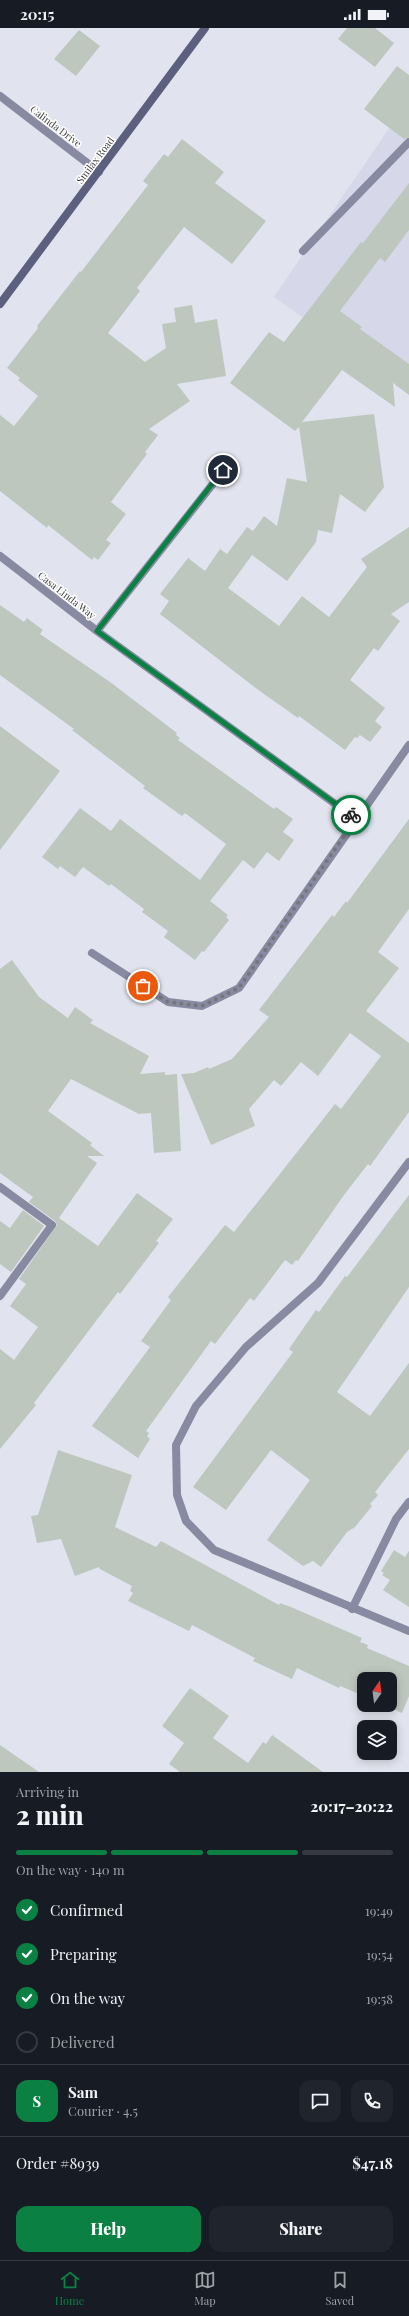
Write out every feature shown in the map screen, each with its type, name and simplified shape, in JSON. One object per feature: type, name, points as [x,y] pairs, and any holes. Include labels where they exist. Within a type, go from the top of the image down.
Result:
[{"type":"street","name":"Smilax Road","points":[[0,304],[205,28]]},
{"type":"street","name":"Calinda Drive","points":[[0,96],[99,172]]},
{"type":"street","points":[[303,251],[409,142]]},
{"type":"street","points":[[97,631],[223,470]]},
{"type":"street","name":"Casa Linda Way","points":[[0,556],[97,631],[356,819]]},
{"type":"street","points":[[92,953],[168,1002],[202,1006],[239,988],[409,745]]},
{"type":"street","points":[[409,1162],[318,1283],[246,1347],[196,1406],[176,1445],[177,1495],[186,1522],[214,1550],[352,1609],[409,1631]]},
{"type":"street","points":[[0,1187],[52,1225],[0,1296]]},
{"type":"street","points":[[352,1609],[396,1519],[409,1502]]},
{"type":"shaded area","points":[[409,99],[409,393],[274,297]]},
{"type":"building","points":[[347,28],[375,28],[394,43],[375,67],[338,39]]},
{"type":"building","points":[[79,30],[100,46],[76,76],[54,59]]},
{"type":"building","points":[[397,66],[409,75],[409,137],[404,139],[364,109]]},
{"type":"building","points":[[182,139],[224,172],[215,183],[266,221],[232,264],[184,227],[137,288],[140,291],[108,333],[145,362],[166,348],[162,324],[176,322],[174,308],[192,305],[195,323],[217,319],[226,376],[177,384],[190,401],[149,429],[158,435],[145,452],[147,454],[111,502],[126,514],[106,540],[111,543],[98,560],[94,557],[92,560],[48,525],[47,528],[0,491],[0,415],[14,426],[38,396],[18,380],[20,378],[7,368],[38,328],[37,326],[148,185],[143,181],[164,154],[168,157]]},
{"type":"building","points":[[409,183],[409,230],[385,262],[380,258],[340,311],[362,327],[360,329],[409,364],[409,395],[393,383],[395,407],[342,370],[302,422],[374,414],[384,487],[365,512],[340,494],[332,533],[318,530],[316,542],[287,581],[252,555],[228,588],[279,626],[302,596],[329,617],[367,567],[361,559],[409,527],[409,602],[391,614],[400,621],[378,651],[374,648],[350,680],[385,708],[375,721],[382,727],[370,742],[360,735],[357,738],[355,737],[345,750],[299,716],[298,718],[257,689],[160,614],[169,601],[160,594],[188,558],[205,571],[220,549],[227,554],[247,527],[253,531],[264,516],[277,526],[287,478],[307,482],[299,427],[295,431],[230,383],[269,332],[284,342],[361,242],[363,243]]},
{"type":"building","points":[[0,605],[24,622],[27,618],[43,630],[40,634],[110,682],[177,733],[176,735],[180,738],[178,740],[274,809],[276,807],[293,819],[283,832],[294,840],[279,861],[267,852],[254,869],[243,860],[210,901],[228,915],[226,917],[229,920],[204,952],[202,951],[195,960],[164,937],[168,931],[142,912],[144,909],[111,884],[109,886],[83,867],[75,877],[60,866],[58,869],[42,857],[80,808],[111,831],[120,819],[200,880],[226,844],[185,813],[182,816],[143,788],[145,786],[72,730],[74,729],[0,675]]},
{"type":"building","points":[[0,726],[60,771],[0,850]]},
{"type":"building","points":[[409,819],[409,909],[378,952],[399,968],[366,1011],[409,1043],[409,1112],[370,1166],[368,1164],[344,1195],[298,1261],[296,1260],[292,1265],[285,1260],[254,1301],[250,1298],[215,1344],[211,1341],[146,1431],[149,1433],[147,1436],[150,1439],[138,1458],[92,1426],[150,1347],[141,1341],[171,1300],[168,1297],[225,1225],[234,1232],[335,1104],[341,1109],[381,1056],[350,1033],[318,1076],[301,1062],[281,1086],[274,1080],[249,1109],[255,1126],[211,1145],[181,1074],[194,1073],[208,1067],[209,1069],[232,1059],[269,1017],[259,1010],[332,915],[334,917],[346,901],[347,903]]},
{"type":"building","points":[[12,960],[39,997],[68,1018],[75,1007],[93,1020],[90,1023],[149,1056],[140,1074],[165,1072],[165,1075],[177,1074],[181,1151],[154,1153],[151,1113],[139,1114],[71,1079],[48,1111],[92,1143],[90,1145],[104,1156],[87,1156],[97,1163],[59,1218],[98,1246],[137,1193],[173,1219],[156,1241],[159,1243],[120,1294],[118,1292],[34,1403],[36,1405],[0,1449],[0,1349],[14,1360],[38,1327],[10,1306],[26,1284],[19,1279],[57,1225],[55,1221],[29,1202],[33,1197],[0,1173],[0,969]]},
{"type":"building","points":[[409,1195],[409,1287],[337,1392],[370,1416],[409,1363],[409,1449],[375,1492],[378,1495],[370,1504],[372,1506],[355,1527],[347,1532],[321,1567],[313,1561],[303,1566],[267,1540],[310,1480],[271,1450],[226,1510],[193,1487],[293,1352],[289,1349],[316,1310],[319,1312],[345,1276],[347,1277]]},
{"type":"building","points":[[23,1210],[44,1226],[11,1272],[0,1264],[0,1221],[10,1228]]},
{"type":"building","points":[[58,1450],[132,1475],[115,1527],[156,1547],[161,1541],[279,1605],[280,1603],[291,1607],[362,1638],[360,1642],[368,1645],[367,1648],[409,1666],[409,1696],[402,1713],[397,1711],[397,1672],[357,1672],[357,1693],[340,1686],[339,1688],[297,1668],[292,1679],[253,1661],[255,1658],[192,1625],[189,1631],[128,1601],[133,1593],[130,1591],[132,1586],[100,1569],[99,1567],[75,1576],[61,1539],[37,1543],[31,1516],[38,1515]]},
{"type":"building","points":[[394,1550],[405,1557],[409,1551],[409,1607],[383,1590],[390,1580],[382,1575],[384,1573],[381,1571]]},
{"type":"building","points":[[190,1688],[229,1716],[213,1738],[248,1763],[263,1742],[266,1744],[272,1735],[323,1772],[180,1772],[169,1764],[184,1743],[162,1726]]},
{"type":"building","points":[[0,1745],[39,1772],[0,1772]]},
{"type":"way so far","points":[[143,986],[168,1002],[202,1006],[239,988],[356,819],[351,815]]},
{"type":"route","points":[[223,470],[97,631],[351,815]]}]
